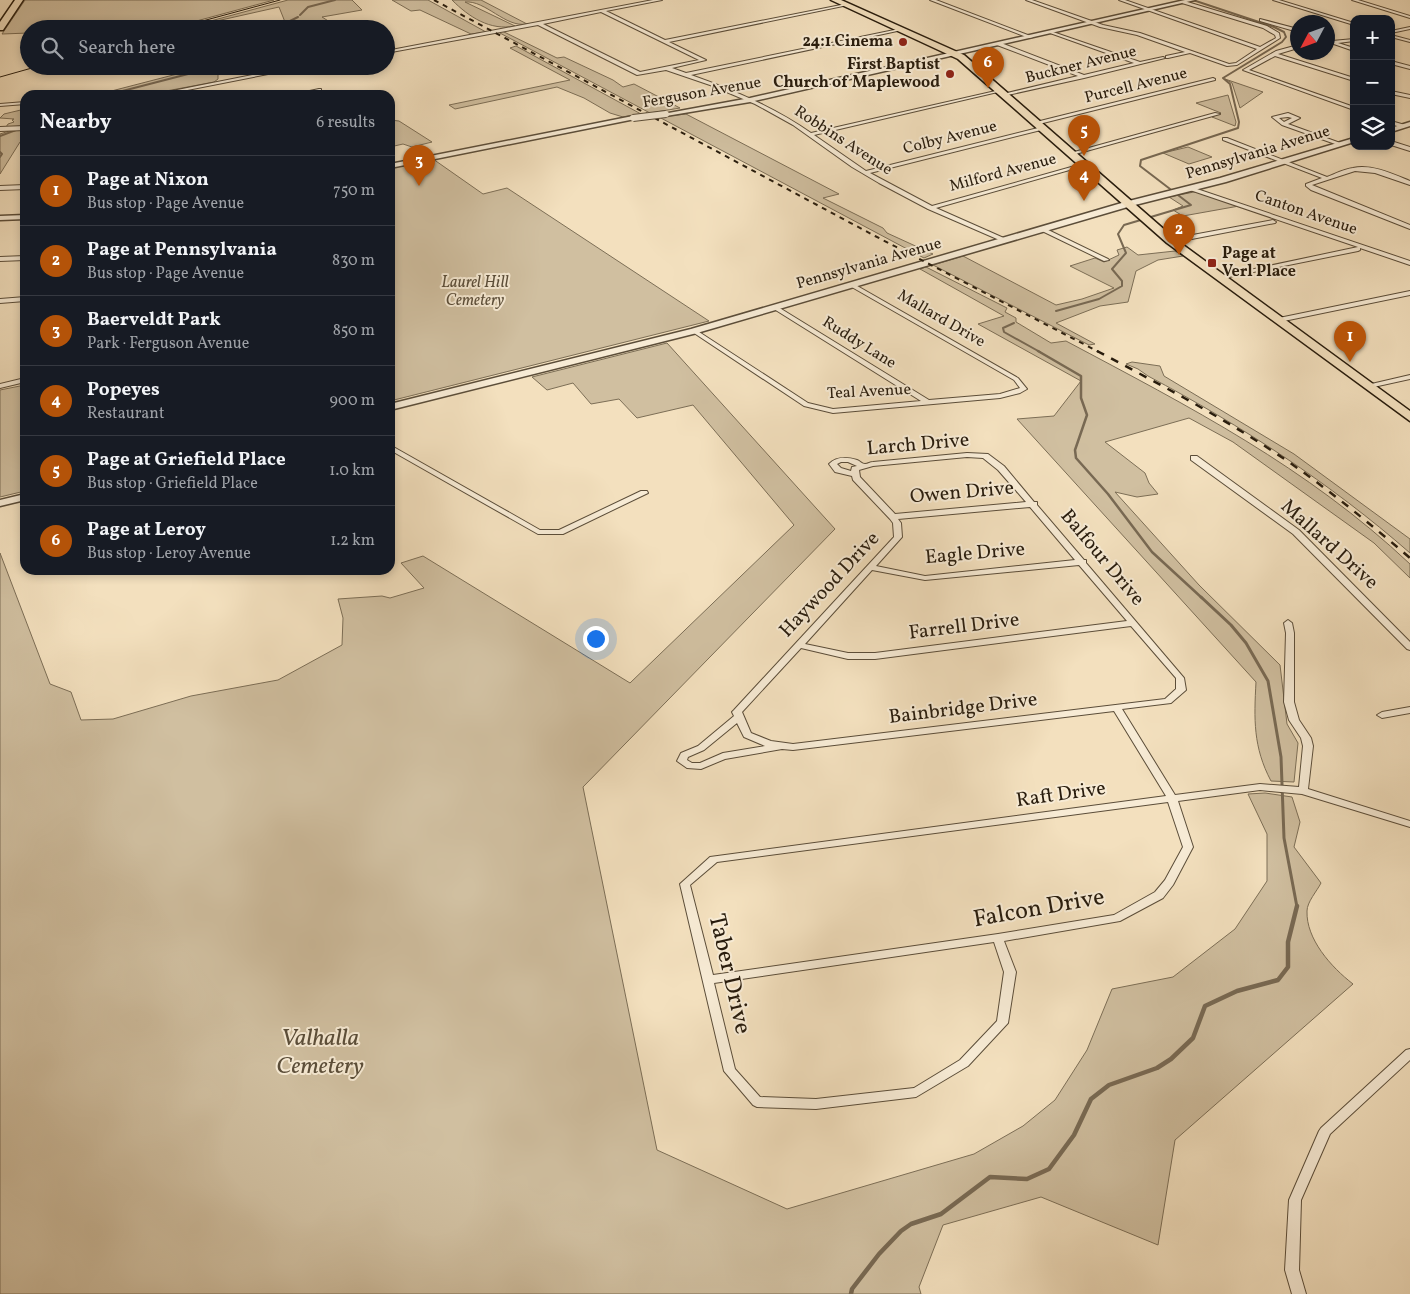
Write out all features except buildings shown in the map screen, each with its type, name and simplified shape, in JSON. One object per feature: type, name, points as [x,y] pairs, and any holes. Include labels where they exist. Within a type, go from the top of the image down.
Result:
[{"type":"main road","points":[[0,28],[19,0]]},
{"type":"main road","points":[[835,0],[956,54],[1171,241],[1410,416]]},
{"type":"street","points":[[395,50],[660,0]]},
{"type":"street","points":[[932,0],[1031,37]]},
{"type":"street","points":[[1028,0],[1092,23],[1138,34],[1231,65],[1237,64],[1278,38],[1278,34],[1265,27],[1184,2]]},
{"type":"street","points":[[1121,0],[1260,49]]},
{"type":"street","name":"Ferguson Avenue","points":[[395,165],[633,118],[750,100],[1191,0]]},
{"type":"street","points":[[1275,0],[1350,23]]},
{"type":"street","points":[[1354,0],[1410,17]]},
{"type":"street","points":[[666,41],[846,5]]},
{"type":"street","points":[[1230,9],[1290,28]]},
{"type":"street","points":[[538,23],[639,74],[704,60],[602,11]]},
{"type":"street","points":[[1395,33],[1410,28]]},
{"type":"street","points":[[685,75],[902,29]]},
{"type":"street","points":[[1052,32],[1138,64]]},
{"type":"street","points":[[1395,36],[1410,42]]},
{"type":"street","points":[[1335,41],[1350,40]]},
{"type":"street","points":[[999,44],[1084,77]]},
{"type":"street","points":[[1335,44],[1350,49]]},
{"type":"street","points":[[1290,49],[1274,54],[1245,70],[1350,108]]},
{"type":"street","name":"Buckner Avenue","points":[[811,134],[1084,77],[1190,52]]},
{"type":"street","points":[[1274,54],[1350,79]]},
{"type":"street","points":[[1121,57],[1125,62],[1122,67]]},
{"type":"street","points":[[1395,63],[1410,68]]},
{"type":"street","name":"Robbins Avenue","points":[[666,68],[750,100],[811,134],[865,173],[930,208],[1004,240]]},
{"type":"street","points":[[1066,70],[1101,73]]},
{"type":"street","points":[[180,90],[260,75]]},
{"type":"street","name":"Purcell Avenue","points":[[1039,126],[1213,79]]},
{"type":"street","points":[[1395,93],[1410,97]]},
{"type":"street","points":[[0,100],[18,100]]},
{"type":"street","points":[[0,105],[20,103]]},
{"type":"street","points":[[1070,154],[1217,114]]},
{"type":"street","points":[[1284,124],[1340,144]]},
{"type":"street","points":[[1395,129],[1407,125]]},
{"type":"street","name":"Colby Avenue","points":[[865,173],[1039,126]]},
{"type":"street","points":[[0,129],[18,128]]},
{"type":"street","points":[[1225,139],[1326,178]]},
{"type":"street","name":"Pennsylvania Avenue","points":[[395,406],[694,331],[1350,141]]},
{"type":"street","points":[[1395,143],[1410,149]]},
{"type":"street","name":"Milford Avenue","points":[[930,208],[1084,166]]},
{"type":"street","points":[[1410,183],[1375,170],[1362,168],[1326,178],[1308,186],[1410,227]]},
{"type":"street","points":[[0,188],[20,187]]},
{"type":"street","name":"Canton Avenue","points":[[1192,188],[1410,263]]},
{"type":"street","points":[[0,218],[20,217]]},
{"type":"street","points":[[1171,241],[1273,222]]},
{"type":"street","points":[[1042,229],[1106,260]]},
{"type":"street","points":[[1221,278],[1358,249]]},
{"type":"street","points":[[0,259],[20,258]]},
{"type":"street","name":"Mallard Drive","points":[[852,285],[1016,379]]},
{"type":"street","points":[[1279,320],[1410,292]]},
{"type":"street","points":[[0,301],[20,300]]},
{"type":"street","name":"Ruddy Lane","points":[[776,308],[927,402]]},
{"type":"street","name":"Teal Avenue","points":[[694,331],[794,397],[818,409],[833,410],[1018,392],[1024,389],[1016,379]]},
{"type":"street","points":[[1369,386],[1410,378]]},
{"type":"street","points":[[0,386],[20,381]]},
{"type":"street","points":[[395,450],[538,532],[560,532],[644,493]]},
{"type":"street","name":"Larch Drive","points":[[858,470],[967,455],[984,456]]},
{"type":"street","name":"Balfour Drive","points":[[984,456],[1001,468],[1083,562],[1180,678],[1181,690]]},
{"type":"street","name":"Mallard Drive","points":[[1194,458],[1296,532],[1410,647]]},
{"type":"street","name":"Haywood Drive","points":[[784,746],[723,756],[702,766],[690,766],[682,761],[684,755],[707,744],[739,717],[737,712],[898,537],[897,523],[858,470]]},
{"type":"street","points":[[0,503],[20,497]]},
{"type":"street","name":"Owen Drive","points":[[893,517],[1034,504]]},
{"type":"street","name":"Eagle Drive","points":[[870,567],[925,578],[1083,562]]},
{"type":"street","name":"Farrell Drive","points":[[799,645],[848,656],[875,656],[1134,623]]},
{"type":"street","points":[[1288,623],[1290,633],[1289,702],[1294,720],[1306,738],[1308,746],[1303,790]]},
{"type":"street","name":"Bainbridge Drive","points":[[739,717],[747,735],[769,744],[793,747],[1168,701],[1181,690]]},
{"type":"street","name":"Falcon Drive","points":[[709,980],[998,938],[1116,918],[1159,894],[1169,882],[1188,848],[1172,798],[1116,707]]},
{"type":"street","points":[[1382,715],[1410,710]]},
{"type":"street","name":"Raft Drive","points":[[714,859],[1172,798],[1270,787],[1303,790],[1410,824]]},
{"type":"street","name":"Taber Drive","points":[[714,859],[685,884],[730,1072],[757,1102]]},
{"type":"street","points":[[757,1102],[816,1104],[916,1092],[964,1063],[1002,1023],[1010,972],[998,938]]},
{"type":"street","points":[[1299,1294],[1292,1270],[1295,1200],[1325,1131],[1410,1053]]},
{"type":"green space","points":[[25,0],[274,0],[200,20],[20,20],[20,33],[2,34]]},
{"type":"green space","points":[[288,0],[352,0],[362,10],[322,17],[327,20],[284,20],[279,7],[214,20]]},
{"type":"green space","points":[[392,0],[428,0],[486,32],[471,34],[420,10],[411,11]]},
{"type":"green space","points":[[452,0],[481,0],[527,24],[511,22],[480,5],[465,2],[515,26],[506,27],[489,24],[473,17]]},
{"type":"green space","points":[[502,31],[557,58],[564,57],[613,80],[623,87],[634,84],[680,108],[650,113],[498,32]]},
{"type":"green space","points":[[516,46],[641,114],[623,117],[610,113],[584,98],[557,87],[455,109],[449,105],[570,80],[510,48]]},
{"type":"green space","points":[[173,75],[218,75],[218,79],[214,82],[172,90],[115,90]]},
{"type":"green space","points":[[1225,79],[1263,92],[1240,108],[1232,83]]},
{"type":"green space","points":[[1228,95],[1236,122],[1235,126],[1212,117],[1221,113],[1196,103]]},
{"type":"green space","points":[[20,110],[20,126],[6,127],[14,122],[12,120],[14,119],[0,118],[4,114]]},
{"type":"green space","points":[[686,114],[839,194],[823,198],[883,228],[887,233],[933,254],[924,258],[659,117]]},
{"type":"green space","points":[[395,121],[399,121],[432,142],[412,147],[403,144],[395,146]]},
{"type":"green space","points":[[20,130],[20,142],[0,174],[0,134]]},
{"type":"green space","points":[[1188,147],[1212,157],[1189,164],[1163,153]]},
{"type":"green space","name":"Laurel Hill Cemetery","points":[[433,159],[483,194],[507,188],[709,321],[395,400],[395,167]]},
{"type":"green space","points":[[1194,192],[1239,206],[1183,216],[1173,210],[1183,206],[1169,197]]},
{"type":"green space","points":[[1127,247],[1138,255],[1175,251],[1183,256],[1158,260],[1136,271],[1128,302],[1100,306],[1056,323],[1095,344],[1089,345],[933,265],[963,256],[1056,305],[1082,299],[1114,288],[1070,266],[1095,258],[1104,262],[1119,255],[1117,250]]},
{"type":"green space","points":[[926,267],[1007,308],[1005,312],[1016,318],[1016,322],[1051,343],[1066,341],[1158,390],[1246,441],[1289,468],[1330,498],[1371,529],[1410,564],[1410,578],[1374,543],[1233,442],[1189,418],[1105,442],[1145,473],[1149,483],[1158,494],[1137,497],[1115,492],[1199,585],[1280,665],[1287,724],[1298,743],[1294,782],[1271,781],[1265,769],[1256,733],[1256,682],[1017,419],[1054,416],[1081,381],[978,324],[1004,316],[920,269]]},
{"type":"green space","name":"Valhalla Cemetery","points":[[667,343],[835,529],[583,787],[657,1150],[787,1209],[974,1154],[1023,1126],[1055,1100],[1087,1050],[1112,989],[1173,977],[1235,929],[1267,881],[1267,834],[1248,794],[1265,793],[1292,797],[1300,822],[1294,847],[1321,883],[1307,908],[1311,932],[1321,952],[1353,984],[1175,1140],[1158,1245],[1041,1197],[943,1225],[919,1287],[921,1294],[0,1294],[0,553],[50,684],[71,692],[81,720],[113,719],[191,696],[278,680],[342,645],[343,618],[338,599],[382,596],[390,598],[424,588],[401,563],[423,556],[630,683],[794,525],[693,405],[637,418],[619,399],[591,404],[573,383],[547,390],[532,377]]},
{"type":"green space","points":[[1132,362],[1160,366],[1164,376],[1294,454],[1410,539],[1410,553],[1380,527],[1317,479],[1217,415],[1138,369],[1126,364]]},
{"type":"green space","points":[[20,386],[20,492],[0,497],[0,390]]},
{"type":"waterway","points":[[300,15],[308,7],[335,0]]},
{"type":"waterway","points":[[1056,311],[1099,299],[1122,286],[1122,281],[1112,269],[1126,253],[1118,234],[1124,225],[1191,205],[1140,166],[1141,160],[1238,128],[1239,122],[1230,84],[1223,78],[1282,42],[1286,37],[1284,32],[1274,27],[1193,0]]},
{"type":"waterway","points":[[292,20],[298,17]]},
{"type":"waterway","points":[[126,90],[184,75]]},
{"type":"waterway","points":[[0,136],[16,130]]},
{"type":"waterway","points":[[0,152],[2,154],[0,157]]},
{"type":"waterway","points":[[1014,323],[1003,328],[1004,332],[1040,352]]},
{"type":"waterway","points":[[1038,351],[1081,376],[1081,398],[1087,415],[1075,450],[1076,458],[1108,494],[1152,552],[1202,598]]},
{"type":"waterway","points":[[1201,597],[1231,625],[1246,643],[1268,681],[1281,757],[1284,838],[1297,906]]},
{"type":"waterway","points":[[851,1294],[852,1289],[879,1254],[901,1231],[911,1224],[941,1214],[990,1177],[1027,1179],[1049,1169],[1074,1135],[1091,1099],[1109,1085],[1157,1068],[1171,1059],[1193,1038],[1205,1006],[1237,991],[1278,980],[1288,967],[1288,942],[1297,906]]},
{"type":"tram line","points":[[206,20],[280,0]]},
{"type":"tram line","points":[[0,77],[20,71]]},
{"type":"railway","points":[[434,0],[875,236],[1099,352]]},
{"type":"railway","points":[[1097,351],[1202,408],[1279,455],[1344,503],[1410,558]]},
{"type":"place","name":"24:1 Cinema","points":[[903,42]]},
{"type":"place","name":"First Baptist Church of Maplewood","points":[[950,74]]},
{"type":"place","name":"Page at Leroy","points":[[988,88]]},
{"type":"place","name":"Page at Griefield Place","points":[[1084,156]]},
{"type":"place","name":"Baerveldt Park","points":[[419,186]]},
{"type":"place","name":"Popeyes","points":[[1084,201]]},
{"type":"place","name":"Page at Pennsylvania","points":[[1179,255]]},
{"type":"place","name":"Page at Verl Place","points":[[1212,263]]},
{"type":"place","name":"Page at Nixon","points":[[1350,362]]}]
